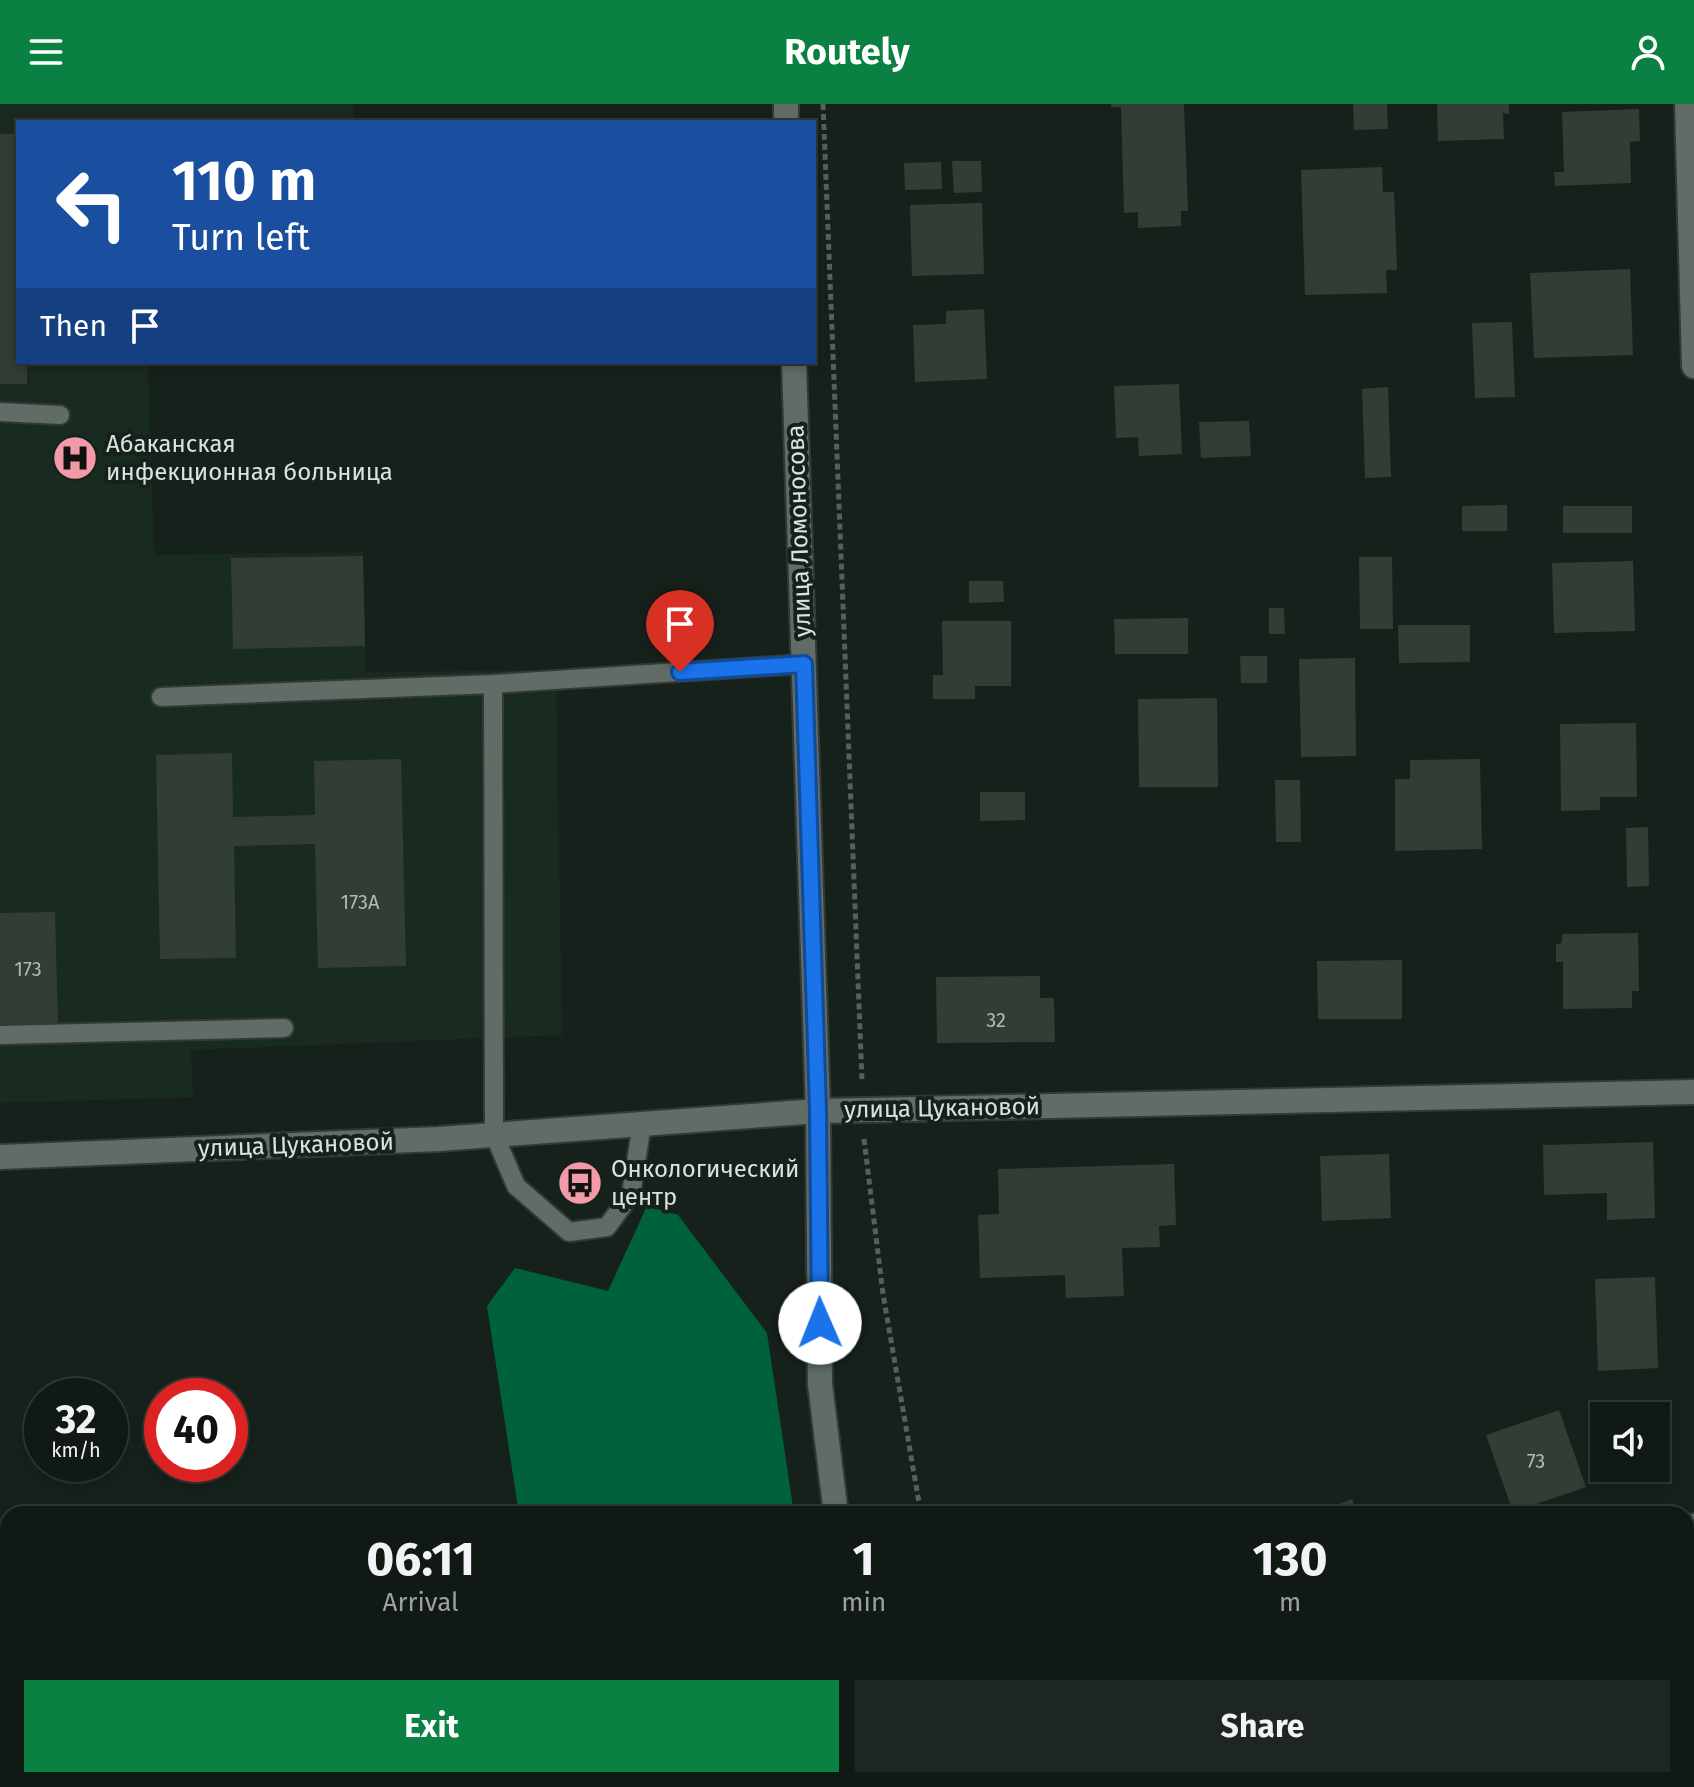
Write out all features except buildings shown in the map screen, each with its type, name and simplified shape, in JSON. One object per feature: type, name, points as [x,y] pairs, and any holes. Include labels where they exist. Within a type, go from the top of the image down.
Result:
[{"type":"street","points":[[1687,104],[1694,366]]},
{"type":"street","name":"улица Ломоносова","points":[[794,364],[818,1111],[820,1384],[835,1506]]},
{"type":"street","name":"улица Цукановой","points":[[0,1157],[494,1134],[818,1111],[1694,1092]]},
{"type":"lane","points":[[0,412],[60,415]]},
{"type":"lane","points":[[161,697],[493,684],[804,664]]},
{"type":"lane","points":[[493,684],[494,1134],[516,1186],[569,1232],[607,1227],[631,1194],[642,1124]]},
{"type":"lane","points":[[0,1035],[284,1028]]},
{"type":"path","points":[[823,104],[862,1087]]},
{"type":"path","points":[[863,1136],[883,1294],[920,1506]]},
{"type":"shaded area","points":[[0,104],[353,104],[354,120],[16,120],[16,364],[148,364],[154,555],[363,552],[366,672],[556,670],[562,1035],[191,1050],[193,1097],[0,1103]]},
{"type":"green space","points":[[647,1206],[678,1215],[767,1333],[793,1506],[518,1506],[487,1306],[515,1268],[608,1291]]},
{"type":"place","name":"Абаканская инфекционная больница","points":[[75,458]]},
{"type":"place","name":"Онкологический центр","points":[[580,1183]]},
{"type":"route","points":[[680,672],[804,664],[818,1111],[820,1323]]}]
